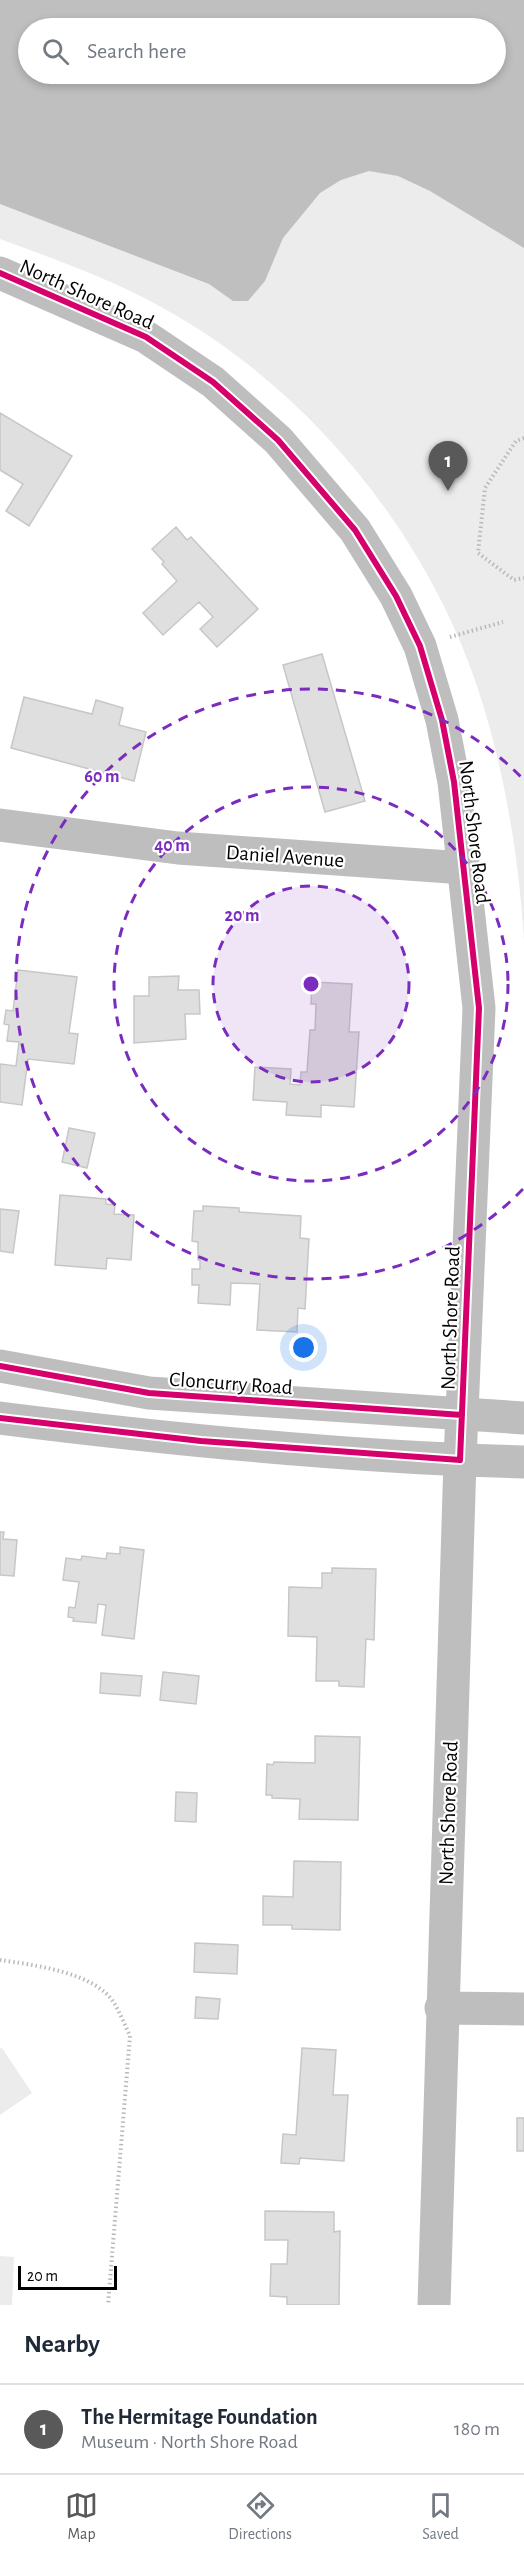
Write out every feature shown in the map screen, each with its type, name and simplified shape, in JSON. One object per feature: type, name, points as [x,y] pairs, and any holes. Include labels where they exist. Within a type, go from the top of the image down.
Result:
[{"type":"street","name":"North Shore Road","points":[[0,273],[146,337],[213,382],[278,440],[355,530],[396,596],[420,645],[442,720],[454,782],[479,1008],[460,1460],[441,2008],[434,2305]]},
{"type":"street","name":"Daniel Avenue","points":[[0,825],[178,848],[464,868]]},
{"type":"street","name":"Cloncurry Road","points":[[0,1366],[148,1393],[524,1418]]},
{"type":"street","points":[[0,1418],[201,1441],[460,1460],[524,1462]]},
{"type":"street","points":[[441,2008],[524,2009]]},
{"type":"path","points":[[524,438],[516,441],[485,488],[478,553],[514,580],[524,578]]},
{"type":"path","points":[[420,645],[503,622]]},
{"type":"path","points":[[0,1960],[49,1967],[88,1981],[113,2001],[129,2036],[108,2305]]},
{"type":"shaded area","points":[[0,0],[524,0],[524,941],[509,812],[487,717],[455,630],[428,576],[396,524],[360,475],[319,429],[275,387],[227,349],[177,316],[135,293],[0,239]]},
{"type":"shaded area","points":[[0,0],[524,0],[524,248],[430,191],[398,176],[369,171],[341,180],[320,193],[283,238],[265,281],[248,301],[233,301],[209,284],[0,204]]},
{"type":"shaded area","points":[[2,2048],[32,2093],[0,2115],[0,2049]]},
{"type":"shaded area","points":[[0,2256],[14,2257],[12,2305],[0,2305]]},
{"type":"building","points":[[0,413],[72,456],[29,526],[6,511],[23,484],[0,470]]},
{"type":"building","points":[[176,527],[187,540],[191,537],[258,609],[217,647],[200,629],[213,617],[199,602],[163,635],[143,613],[177,581],[152,549]]},
{"type":"building","points":[[322,654],[365,801],[325,812],[283,665]]},
{"type":"building","points":[[24,697],[92,714],[96,700],[123,708],[119,725],[146,732],[134,781],[11,748]]},
{"type":"building","points":[[18,970],[77,977],[69,1033],[78,1034],[74,1064],[28,1059],[22,1105],[0,1102],[0,1064],[16,1066],[19,1042],[7,1041],[9,1025],[4,1024],[6,1010],[13,1011]]},
{"type":"building","points":[[179,976],[178,990],[199,990],[200,1014],[185,1014],[186,1039],[134,1043],[134,996],[149,996],[149,977]]},
{"type":"building","points":[[312,982],[352,984],[349,1032],[359,1032],[354,1107],[321,1105],[321,1117],[286,1115],[287,1102],[253,1100],[255,1067],[291,1069],[290,1084],[300,1085],[301,1072],[307,1072],[310,1030],[315,1030],[316,1004],[311,1004]]},
{"type":"building","points":[[69,1128],[95,1133],[87,1168],[62,1162]]},
{"type":"building","points":[[60,1195],[106,1199],[106,1204],[115,1205],[114,1214],[134,1215],[131,1260],[107,1258],[106,1269],[55,1265]]},
{"type":"building","points":[[203,1206],[239,1208],[239,1212],[301,1216],[300,1238],[309,1239],[305,1309],[298,1308],[297,1332],[257,1330],[260,1284],[231,1283],[230,1305],[198,1303],[199,1285],[192,1285],[192,1269],[200,1269],[200,1260],[198,1260],[198,1242],[192,1241],[194,1211],[203,1211]]},
{"type":"building","points":[[0,1209],[19,1211],[13,1253],[0,1251]]},
{"type":"building","points":[[0,1532],[4,1532],[3,1539],[17,1540],[14,1576],[0,1575]]},
{"type":"building","points":[[120,1547],[144,1550],[134,1639],[102,1635],[106,1605],[98,1604],[96,1623],[73,1621],[74,1618],[68,1617],[69,1607],[75,1608],[79,1582],[63,1580],[66,1558],[81,1560],[82,1556],[106,1559],[107,1553],[120,1554]]},
{"type":"building","points":[[332,1568],[376,1569],[374,1640],[366,1639],[364,1687],[339,1686],[339,1681],[316,1681],[317,1637],[288,1636],[289,1587],[322,1588],[322,1573],[332,1573]]},
{"type":"building","points":[[163,1672],[199,1676],[196,1704],[160,1700]]},
{"type":"building","points":[[101,1673],[142,1676],[140,1696],[100,1693]]},
{"type":"building","points":[[315,1736],[360,1737],[358,1820],[299,1819],[300,1799],[272,1798],[272,1795],[266,1795],[267,1764],[273,1765],[274,1762],[315,1763]]},
{"type":"building","points":[[176,1792],[197,1793],[196,1822],[175,1821]]},
{"type":"building","points":[[294,1861],[341,1862],[340,1930],[292,1929],[292,1925],[263,1925],[263,1896],[293,1897]]},
{"type":"building","points":[[195,1943],[238,1945],[237,1974],[194,1972]]},
{"type":"building","points":[[196,1997],[220,1999],[218,2019],[195,2018]]},
{"type":"building","points":[[302,2048],[336,2050],[333,2095],[348,2095],[344,2161],[300,2158],[299,2164],[281,2163],[283,2134],[296,2135]]},
{"type":"building","points":[[517,2118],[524,2118],[524,2151],[517,2151]]},
{"type":"building","points":[[265,2211],[334,2212],[334,2232],[340,2231],[339,2305],[287,2305],[287,2297],[270,2296],[271,2264],[287,2264],[288,2240],[265,2240]]},
{"type":"cycle path","points":[[0,273],[146,337],[213,382],[278,440],[355,530],[396,596],[420,646],[442,720],[454,782],[479,1008],[460,1460],[201,1441],[0,1418]]},
{"type":"cycle path","points":[[0,1366],[149,1393],[462,1415]]},
{"type":"place","name":"The Hermitage Foundation","points":[[448,491]]}]
